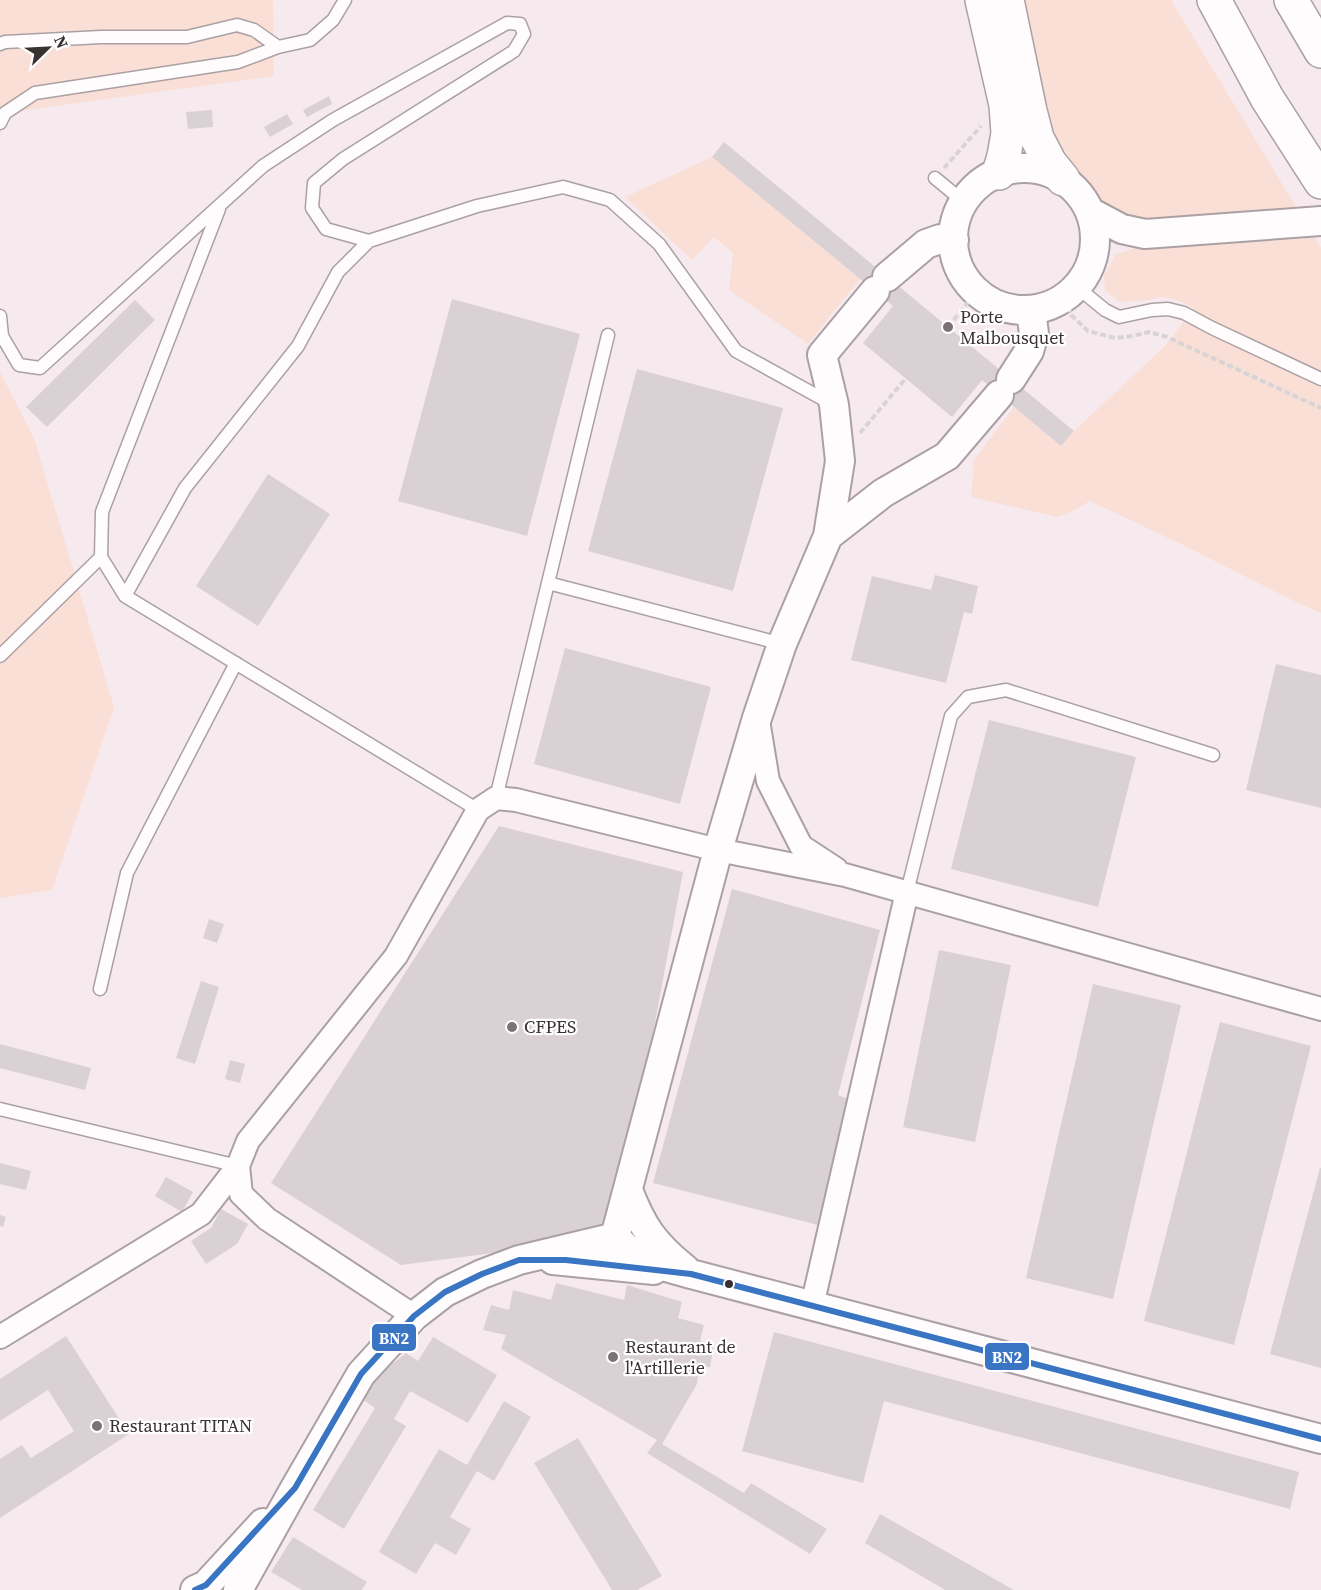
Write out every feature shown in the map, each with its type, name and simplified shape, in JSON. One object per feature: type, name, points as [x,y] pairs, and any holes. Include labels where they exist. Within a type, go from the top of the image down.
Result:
[{"type":"highway","points":[[982,0],[1006,105],[1008,133],[999,173]]},
{"type":"highway","points":[[1006,0],[1037,138],[1050,163],[1063,179]]},
{"type":"highway","points":[[1195,0],[1267,98],[1321,182]]},
{"type":"highway","points":[[1214,0],[1267,98]]},
{"type":"highway","points":[[1291,0],[1321,51]]},
{"type":"highway","points":[[1311,0],[1321,21]]},
{"type":"street","points":[[1032,168],[1063,179],[1079,194],[1090,212],[1095,229],[1095,245],[1085,275],[1071,292],[1049,306],[1031,310],[1011,309],[993,302],[977,291],[964,277],[957,259],[954,240],[956,220],[964,202],[985,180],[1015,169],[1032,168]]},
{"type":"street","points":[[1090,212],[1122,230],[1145,234],[1321,221]]},
{"type":"street","points":[[1091,262],[1145,234]]},
{"type":"street","points":[[615,1237],[718,850],[757,718],[782,644],[828,536],[840,461],[834,405],[822,355],[881,284],[926,244],[940,239],[954,240]]},
{"type":"street","points":[[828,536],[883,493],[947,456],[1005,387],[1029,351],[1034,334],[1031,310]]},
{"type":"street","points":[[757,718],[768,781],[801,846],[845,875]]},
{"type":"street","points":[[0,1337],[201,1214],[238,1166],[248,1141],[396,956],[487,804],[516,800],[718,850],[845,875],[1321,1009]]},
{"type":"street","points":[[812,1306],[906,892]]},
{"type":"street","points":[[238,1166],[242,1194],[267,1219],[414,1316]]},
{"type":"street","points":[[628,1190],[637,1214],[647,1231],[667,1254],[692,1274]]},
{"type":"street","points":[[238,1590],[361,1374],[414,1316],[445,1292],[482,1274],[519,1260],[615,1237]]},
{"type":"street","points":[[615,1237],[642,1260],[1321,1440]]},
{"type":"street","points":[[519,1260],[566,1260],[692,1274]]},
{"type":"street","points":[[195,1590],[206,1585],[295,1488]]},
{"type":"lane","points":[[0,123],[5,113],[35,93],[238,62],[278,47],[310,40],[333,20],[345,0]]},
{"type":"lane","points":[[0,316],[2,336],[19,365],[40,368],[263,166],[333,120],[507,23],[520,24],[524,34],[514,51],[343,159],[314,183],[312,208],[326,229],[369,241]]},
{"type":"lane","points":[[0,44],[102,37],[187,37],[237,25],[255,30],[278,47]]},
{"type":"lane","points":[[935,178],[964,202]]},
{"type":"lane","points":[[125,596],[185,488],[298,346],[338,272],[369,241],[477,206],[563,187],[610,200],[659,244],[736,351],[834,405]]},
{"type":"lane","points":[[220,206],[102,512],[101,557],[125,596],[236,663],[487,804],[548,583],[608,335]]},
{"type":"lane","points":[[1071,292],[1119,317],[1168,309],[1184,313],[1321,379]]},
{"type":"lane","points":[[0,656],[101,557]]},
{"type":"lane","points":[[548,583],[782,644]]},
{"type":"lane","points":[[100,989],[127,873],[236,663]]},
{"type":"lane","points":[[906,892],[951,716],[968,697],[1006,690],[1213,755]]},
{"type":"lane","points":[[0,1109],[238,1166]]},
{"type":"path","points":[[935,178],[981,126],[984,119]]},
{"type":"path","points":[[948,327],[977,291]]},
{"type":"path","points":[[1071,292],[1071,315],[1088,331],[1115,338],[1149,332],[1167,337],[1321,408]]},
{"type":"path","points":[[859,434],[906,378]]},
{"type":"shaded area","points":[[0,0],[273,0],[274,76],[5,113],[0,137]]},
{"type":"shaded area","points":[[1015,0],[1171,0],[1296,207],[1137,221],[1112,218],[1080,175],[1057,155]]},
{"type":"shaded area","points":[[712,157],[860,279],[808,344],[729,290],[733,253],[714,237],[692,260],[625,197]]},
{"type":"shaded area","points":[[1313,235],[1321,248],[1321,613],[1090,501],[1057,517],[971,497],[974,460],[1014,407],[1062,446],[1074,431],[1165,346],[1194,308],[1163,297],[1120,302],[1105,291],[1104,275],[1116,254],[1142,246]]},
{"type":"shaded area","points":[[0,372],[34,438],[114,707],[52,890],[0,898]]},
{"type":"building","points":[[329,96],[332,104],[307,117],[303,110]]},
{"type":"building","points":[[212,110],[213,127],[188,129],[186,112]]},
{"type":"building","points":[[287,114],[293,124],[270,137],[264,127]]},
{"type":"building","points":[[724,142],[1074,431],[1061,446],[982,380],[952,417],[863,343],[893,306],[712,157]]},
{"type":"building","points":[[452,299],[580,334],[527,536],[398,501]]},
{"type":"building","points":[[135,300],[155,320],[47,427],[26,407]]},
{"type":"building","points":[[637,369],[783,408],[733,591],[588,551]]},
{"type":"building","points":[[268,474],[330,514],[258,626],[196,586]]},
{"type":"building","points":[[935,575],[978,586],[972,614],[964,612],[946,683],[851,660],[872,576],[931,590]]},
{"type":"building","points":[[565,648],[711,687],[680,804],[534,764]]},
{"type":"building","points":[[1276,664],[1321,675],[1321,808],[1246,790]]},
{"type":"building","points":[[989,720],[1136,757],[1098,907],[951,869]]},
{"type":"building","name":"CFPES","points":[[499,826],[683,872],[615,1237],[401,1265],[271,1183]]},
{"type":"building","points":[[732,889],[880,930],[838,1095],[848,1099],[818,1225],[653,1183]]},
{"type":"building","points":[[209,919],[224,924],[217,943],[203,938]]},
{"type":"building","points":[[939,950],[1011,965],[975,1142],[903,1127]]},
{"type":"building","points":[[201,981],[219,987],[195,1064],[176,1058]]},
{"type":"building","points":[[1093,984],[1181,1005],[1113,1299],[1026,1278]]},
{"type":"building","points":[[1220,1022],[1311,1046],[1234,1345],[1144,1321]]},
{"type":"building","points":[[0,1044],[91,1068],[85,1090],[0,1068]]},
{"type":"building","points":[[230,1060],[245,1064],[240,1083],[225,1079]]},
{"type":"building","points":[[0,1163],[31,1171],[26,1190],[0,1184]]},
{"type":"building","points":[[1321,1168],[1321,1368],[1270,1354]]},
{"type":"building","points":[[166,1177],[193,1192],[182,1212],[155,1196]]},
{"type":"building","points":[[221,1209],[248,1224],[237,1244],[206,1264],[191,1241],[211,1228]]},
{"type":"building","points":[[0,1215],[6,1217],[3,1227],[0,1226]]},
{"type":"building","name":"Restaurant de l'Artillerie","points":[[556,1283],[624,1300],[627,1285],[682,1302],[678,1318],[704,1325],[700,1341],[714,1344],[710,1367],[699,1366],[697,1384],[662,1444],[744,1493],[751,1483],[827,1529],[810,1554],[647,1453],[657,1440],[501,1349],[506,1335],[483,1330],[491,1305],[509,1310],[513,1290],[551,1300]]},
{"type":"building","points":[[774,1332],[1299,1472],[1290,1509],[884,1401],[863,1483],[742,1451]]},
{"type":"building","name":"Restaurant TITAN","points":[[66,1336],[129,1434],[0,1518],[0,1459],[22,1445],[31,1458],[74,1431],[48,1390],[0,1421],[0,1379]]},
{"type":"building","points":[[433,1337],[497,1375],[468,1423],[410,1391],[394,1419],[406,1426],[344,1529],[313,1510],[375,1408],[362,1399],[381,1373],[406,1353],[418,1361]]},
{"type":"building","points":[[504,1401],[531,1417],[494,1481],[477,1471],[450,1517],[471,1529],[456,1555],[435,1543],[416,1574],[379,1552],[439,1449],[467,1465]]},
{"type":"building","points":[[578,1438],[662,1576],[637,1590],[612,1590],[534,1463]]},
{"type":"building","points":[[880,1514],[1014,1590],[945,1590],[865,1543]]},
{"type":"building","points":[[293,1537],[367,1582],[362,1590],[302,1590],[271,1572]]},
{"type":"transit line","name":"BN2","points":[[195,1590],[206,1585],[295,1488],[361,1374],[414,1316],[445,1292],[482,1274],[519,1260],[566,1260],[691,1274],[1321,1439]]},
{"type":"place","name":"Porte Malbousquet","points":[[948,327]]},
{"type":"place","name":"CFPES","points":[[512,1027]]},
{"type":"place","name":"Restaurant de l'Artillerie","points":[[613,1357]]},
{"type":"place","name":"Restaurant TITAN","points":[[97,1426]]}]
